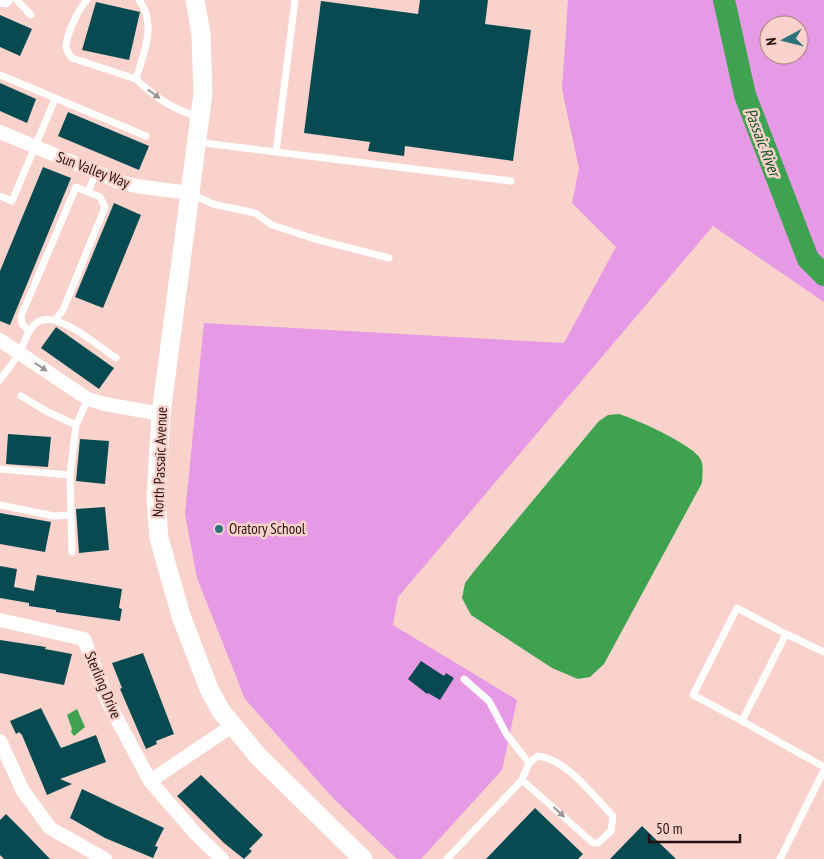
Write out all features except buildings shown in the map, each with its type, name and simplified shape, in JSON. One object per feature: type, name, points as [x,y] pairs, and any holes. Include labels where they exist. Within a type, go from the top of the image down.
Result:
[{"type":"main road","name":"North Passaic Avenue","points":[[195,0],[203,60],[199,117],[161,414],[156,497],[159,538],[164,563],[180,616],[210,689],[232,726],[258,756],[363,859]]},
{"type":"street","name":"Sun Valley Way","points":[[0,132],[96,173],[136,186],[189,193]]},
{"type":"street","points":[[0,340],[88,399],[161,414]]},
{"type":"street","name":"Sterling Drive","points":[[0,620],[84,639],[108,702],[150,781],[195,833],[222,859]]},
{"type":"street","points":[[150,781],[232,726]]},
{"type":"street","points":[[0,741],[23,791],[50,828],[105,859]]},
{"type":"lane","points":[[0,3],[6,4],[10,0]]},
{"type":"lane","points":[[17,0],[31,15]]},
{"type":"lane","points":[[87,0],[79,8],[66,47],[72,58],[136,79],[149,92],[178,111],[199,117]]},
{"type":"lane","points":[[136,79],[148,37],[148,11],[139,0]]},
{"type":"lane","points":[[276,152],[295,0]]},
{"type":"lane","points":[[0,75],[146,136]]},
{"type":"lane","points":[[0,196],[12,201],[55,99]]},
{"type":"lane","points":[[196,142],[512,181]]},
{"type":"lane","points":[[88,192],[96,173]]},
{"type":"lane","points":[[29,331],[22,324],[22,316],[76,187],[100,197],[105,207],[63,310],[56,320]]},
{"type":"lane","points":[[189,193],[213,204],[255,213],[272,225],[315,239],[389,258]]},
{"type":"lane","points":[[0,380],[20,353],[29,331],[36,323],[44,319],[56,320],[116,358]]},
{"type":"lane","points":[[21,396],[46,411],[76,425]]},
{"type":"lane","points":[[72,552],[69,515],[70,475],[76,425],[88,399]]},
{"type":"lane","points":[[0,469],[70,475]]},
{"type":"lane","points":[[0,505],[54,516],[69,515]]},
{"type":"lane","points":[[780,859],[824,768],[742,721],[693,696],[737,608],[824,652]]},
{"type":"lane","points":[[742,721],[786,634]]},
{"type":"lane","points":[[464,679],[489,701],[507,735],[529,763]]},
{"type":"lane","points":[[447,859],[522,780],[529,763],[538,756],[546,757],[568,771],[613,816],[612,831],[598,844],[592,843],[522,780]]},
{"type":"shaded area","points":[[568,0],[824,0],[824,302],[713,226],[398,597],[393,625],[517,700],[502,770],[421,859],[397,859],[333,798],[245,699],[197,578],[185,514],[204,323],[564,343],[616,247],[572,203],[579,169],[562,89]]},
{"type":"shaded area","points":[[619,414],[664,433],[688,447],[701,460],[703,469],[702,483],[604,664],[590,677],[578,679],[552,668],[471,615],[462,598],[465,583],[475,570],[599,421],[608,415]]},
{"type":"shaded area","points":[[77,709],[85,727],[74,736],[71,732],[72,729],[67,715]]},
{"type":"waterway","name":"Passaic River","points":[[724,0],[745,95],[808,259],[824,275]]},
{"type":"place","name":"Oratory School","points":[[219,529]]}]
